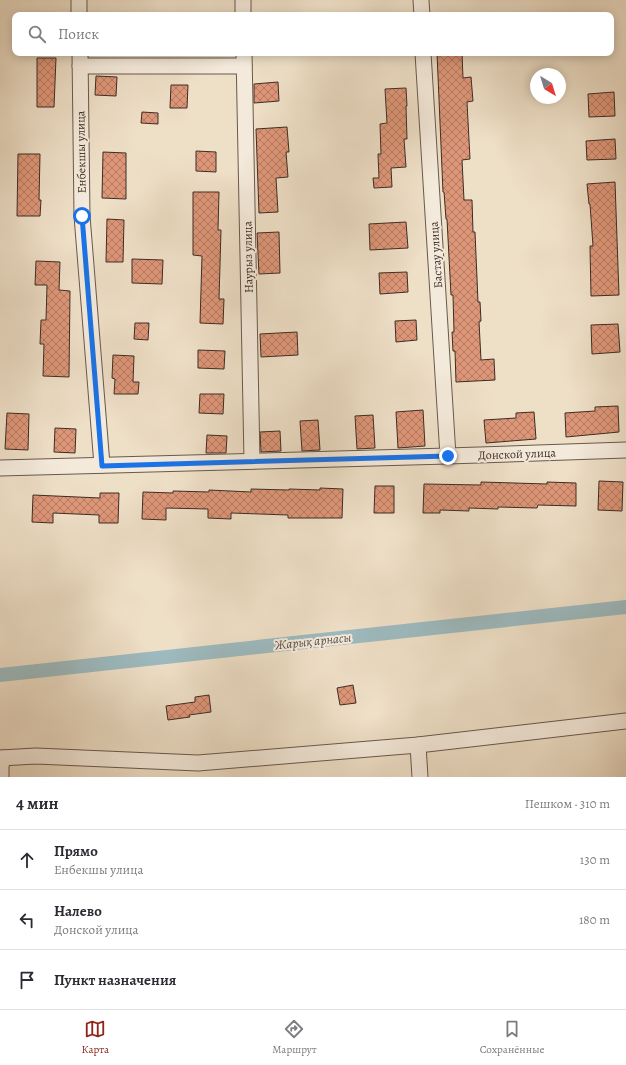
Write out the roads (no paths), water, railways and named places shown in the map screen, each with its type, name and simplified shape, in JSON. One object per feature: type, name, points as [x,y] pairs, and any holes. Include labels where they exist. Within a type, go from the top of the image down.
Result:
[{"type":"street","points":[[79,0],[79,12]]},
{"type":"street","points":[[243,0],[243,12]]},
{"type":"street","points":[[421,0],[422,12]]},
{"type":"street","name":"Бастау улица","points":[[423,56],[448,456]]},
{"type":"street","points":[[80,60],[244,60]]},
{"type":"street","name":"Енбекшы улица","points":[[80,60],[82,216],[102,466]]},
{"type":"street","name":"Наурыз улица","points":[[244,60],[252,461]]},
{"type":"street","name":"Донской улица","points":[[0,468],[626,450]]},
{"type":"street","points":[[1,777],[1,758],[36,756],[199,770],[626,721]]},
{"type":"street","points":[[418,745],[420,777]]},
{"type":"waterway","name":"Жарық арнасы","points":[[0,675],[626,607]]}]
